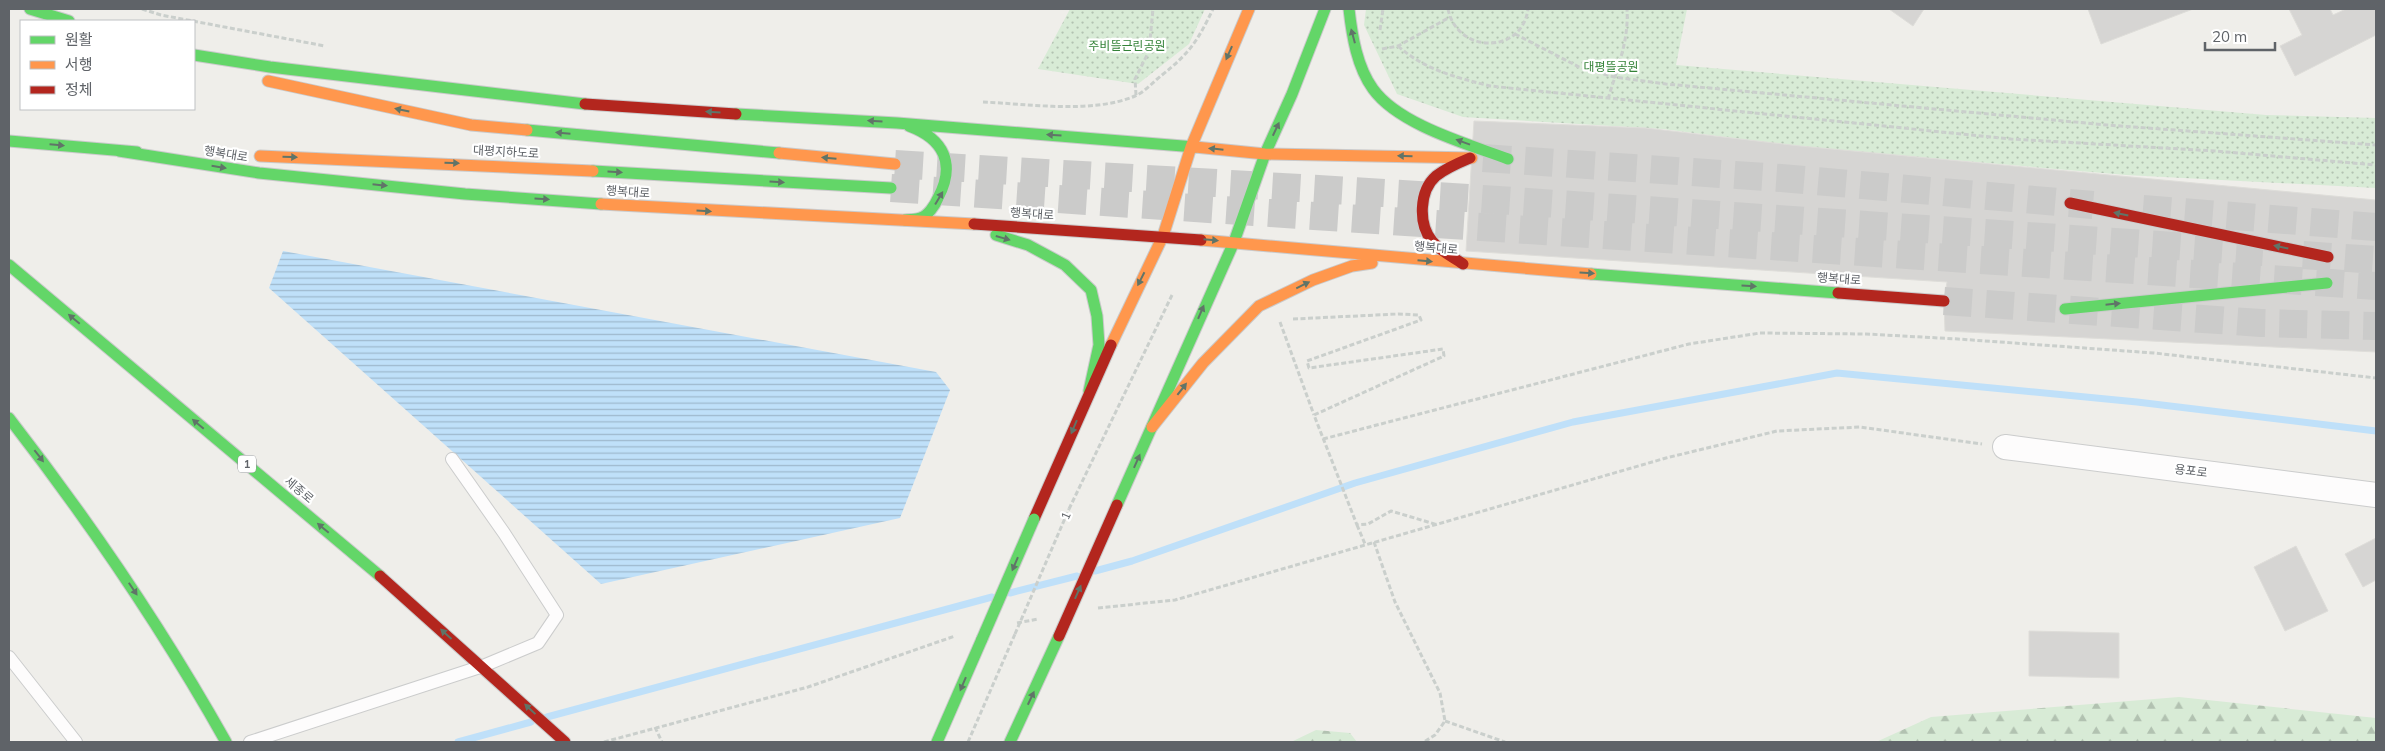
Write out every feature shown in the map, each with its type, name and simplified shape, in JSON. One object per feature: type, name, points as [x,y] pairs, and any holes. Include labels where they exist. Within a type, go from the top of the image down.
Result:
[{"type":"main road","points":[[30,9],[66,20]]},
{"type":"main road","points":[[937,742],[1089,391],[1163,236],[1192,147],[1249,9]]},
{"type":"main road","points":[[1010,742],[1234,242],[1265,154],[1292,94],[1325,9]]},
{"type":"main road","points":[[1349,9],[1352,31],[1365,74],[1373,91],[1389,106],[1441,134],[1508,159]]},
{"type":"main road","points":[[195,55],[270,67],[599,106],[897,122],[1265,154],[1472,158],[1447,169],[1433,180],[1424,198],[1422,213],[1425,229],[1431,240],[1463,264]]},
{"type":"main road","name":"대평지하도로","points":[[195,60],[283,86],[471,125],[895,164]]},
{"type":"main road","points":[[897,122],[925,130],[938,142],[946,156],[948,173],[944,190],[934,206],[922,218],[899,220]]},
{"type":"main road","points":[[9,141],[119,151],[217,155]]},
{"type":"main road","name":"행복대로","points":[[119,151],[259,173],[455,193],[689,210],[939,222],[1163,236],[1463,264],[1944,300]]},
{"type":"main road","name":"대평지하도로","points":[[246,156],[488,164],[891,188]]},
{"type":"main road","points":[[2070,203],[2328,257]]},
{"type":"main road","points":[[939,222],[1028,245],[1065,265],[1091,290],[1097,316],[1099,345],[1089,391]]},
{"type":"main road","points":[[1152,427],[1203,362],[1258,306],[1313,280],[1352,266],[1404,259]]},
{"type":"main road","name":"세종로","points":[[9,265],[404,596],[566,742]]},
{"type":"main road","points":[[2065,309],[2327,283]]},
{"type":"main road","points":[[9,418],[80,509],[161,630],[224,737]]},
{"type":"street","name":"용포로","points":[[2005,447],[2376,495]]},
{"type":"lane","points":[[250,742],[483,666],[538,643],[557,615],[504,533],[452,460]]},
{"type":"lane","points":[[9,657],[76,742]]},
{"type":"path","points":[[142,9],[188,20]]},
{"type":"path","points":[[1136,95],[1135,79],[1148,51],[1153,9]]},
{"type":"path","points":[[980,102],[1075,106],[1109,103],[1136,95],[1178,62],[1199,39],[1213,9]]},
{"type":"path","points":[[1448,9],[1456,29],[1466,38],[1478,43],[1491,44],[1504,41],[1515,34],[1522,25],[1528,9]]},
{"type":"path","points":[[1608,99],[1624,48],[1628,22],[1627,9]]},
{"type":"path","points":[[1381,49],[1398,46],[1450,17]]},
{"type":"path","points":[[195,21],[327,46]]},
{"type":"path","points":[[1515,34],[1580,67],[1614,77],[1666,84],[2097,124],[2376,145]]},
{"type":"path","points":[[1398,46],[1408,55],[1440,73],[1490,86],[2011,139],[2206,150],[2376,165]]},
{"type":"path","name":"1","points":[[968,742],[1069,509],[1172,293]]},
{"type":"path","points":[[1314,414],[1444,356],[1443,349],[1309,368],[1307,361],[1315,357],[1421,320],[1419,315],[1398,314],[1279,320],[1323,439],[1365,544]]},
{"type":"path","points":[[1323,439],[1689,344],[1760,333],[1866,334],[1968,339],[2154,353],[2376,378]]},
{"type":"path","points":[[1095,609],[1175,600],[1666,458],[1777,431],[1860,427],[2005,447]]},
{"type":"path","points":[[1357,524],[1368,524],[1391,511],[1438,525]]},
{"type":"path","points":[[1374,542],[1394,602],[1440,693],[1445,721],[1435,735],[1424,742]]},
{"type":"path","points":[[1010,625],[1048,618]]},
{"type":"path","points":[[604,742],[808,687],[962,634]]},
{"type":"path","points":[[1445,721],[1505,742]]},
{"type":"path","points":[[655,727],[662,742]]},
{"type":"green space","name":"주비뜰근린공원","points":[[1070,9],[1205,9],[1189,44],[1138,84],[1038,69]]},
{"type":"green space","name":"대평뜰공원","points":[[1366,9],[1687,9],[1676,65],[2266,115],[2376,118],[2376,188],[2126,175],[1802,147],[1663,129],[1463,117],[1397,94],[1364,25]]},
{"type":"green space","points":[[2179,697],[2376,718],[2376,742],[1876,742],[1931,717]]},
{"type":"green space","points":[[1316,730],[1350,733],[1357,742],[1291,742]]},
{"type":"water","points":[[283,251],[936,372],[950,390],[900,518],[601,584],[269,288]]},
{"type":"building","points":[[1889,9],[1924,9],[1913,26]]},
{"type":"building","points":[[2088,9],[2193,9],[2101,44]]},
{"type":"building","points":[[2289,9],[2330,9],[2333,15],[2346,9],[2376,9],[2376,35],[2295,76],[2280,46],[2302,35]]},
{"type":"building","points":[[1474,121],[1646,128],[1800,146],[2376,200],[2376,352],[1945,331],[1944,301],[1947,282],[1466,251]]},
{"type":"building","points":[[2376,538],[2376,580],[2363,587],[2345,554]]},
{"type":"building","points":[[2296,546],[2328,611],[2285,631],[2254,567]]},
{"type":"building","points":[[2029,631],[2119,633],[2119,678],[2029,676]]},
{"type":"waterway","points":[[1095,571],[1132,561],[1355,483],[1573,422],[1837,373],[2137,402],[2376,431]]},
{"type":"waterway","points":[[1010,593],[1077,576]]},
{"type":"waterway","points":[[547,717],[992,597]]},
{"type":"waterway","points":[[458,742],[531,722]]},
{"type":"tunnel","points":[[1483,158],[1781,178],[2093,205]]},
{"type":"tunnel","points":[[895,164],[1469,198],[2263,252]]},
{"type":"tunnel","points":[[891,188],[2376,286]]},
{"type":"tunnel","points":[[2143,209],[2376,227]]},
{"type":"tunnel","points":[[2303,255],[2376,260]]},
{"type":"tunnel","points":[[1944,301],[2261,323],[2376,326]]},
{"type":"traffic: fast","points":[[30,9],[66,20]]},
{"type":"traffic: fast","points":[[1117,505],[1234,242],[1265,154],[1292,94],[1325,9]]},
{"type":"traffic: fast","points":[[1349,9],[1359,61],[1367,80],[1385,102],[1399,113],[1435,132],[1508,159]]},
{"type":"traffic: fast","points":[[195,55],[270,67],[585,104]]},
{"type":"traffic: fast","points":[[736,114],[897,123],[1195,147]]},
{"type":"traffic: fast","points":[[905,220],[918,219],[928,213],[938,198],[946,174],[946,164],[938,146],[921,131],[909,126]]},
{"type":"traffic: fast","points":[[527,130],[779,153]]},
{"type":"traffic: fast","points":[[9,141],[137,152]]},
{"type":"traffic: fast","points":[[119,151],[259,173],[465,194],[601,204]]},
{"type":"traffic: fast","points":[[593,171],[891,188]]},
{"type":"traffic: fast","points":[[996,235],[1028,245],[1065,265],[1091,290],[1097,316],[1099,345],[1089,391]]},
{"type":"traffic: fast","points":[[9,265],[380,576]]},
{"type":"traffic: fast","points":[[1591,274],[1838,293]]},
{"type":"traffic: fast","points":[[2065,309],[2327,283]]},
{"type":"traffic: fast","points":[[9,418],[68,496],[123,576],[176,658],[226,742]]},
{"type":"traffic: fast","points":[[982,639],[1034,519]]},
{"type":"traffic: fast","points":[[1010,742],[1059,636]]},
{"type":"traffic: fast","points":[[937,742],[982,639]]},
{"type":"traffic: slow","points":[[1111,345],[1163,236],[1191,147],[1249,9]]},
{"type":"traffic: slow","points":[[268,81],[471,125],[527,130]]},
{"type":"traffic: slow","points":[[1195,147],[1265,154],[1472,158]]},
{"type":"traffic: slow","points":[[779,153],[895,164]]},
{"type":"traffic: slow","points":[[260,156],[593,171]]},
{"type":"traffic: slow","points":[[601,204],[974,224]]},
{"type":"traffic: slow","points":[[1201,240],[1591,274]]},
{"type":"traffic: slow","points":[[1152,427],[1203,363],[1259,306],[1313,280],[1352,266],[1372,263]]},
{"type":"traffic: jam","points":[[585,104],[736,114]]},
{"type":"traffic: jam","points":[[1463,264],[1432,241],[1424,226],[1422,208],[1430,182],[1448,168],[1470,158]]},
{"type":"traffic: jam","points":[[2070,203],[2328,257]]},
{"type":"traffic: jam","points":[[974,224],[1201,240]]},
{"type":"traffic: jam","points":[[1838,293],[1944,301]]},
{"type":"traffic: jam","points":[[1034,519],[1111,345]]},
{"type":"traffic: jam","points":[[1059,636],[1117,505]]},
{"type":"traffic: jam","points":[[380,576],[565,742]]}]
